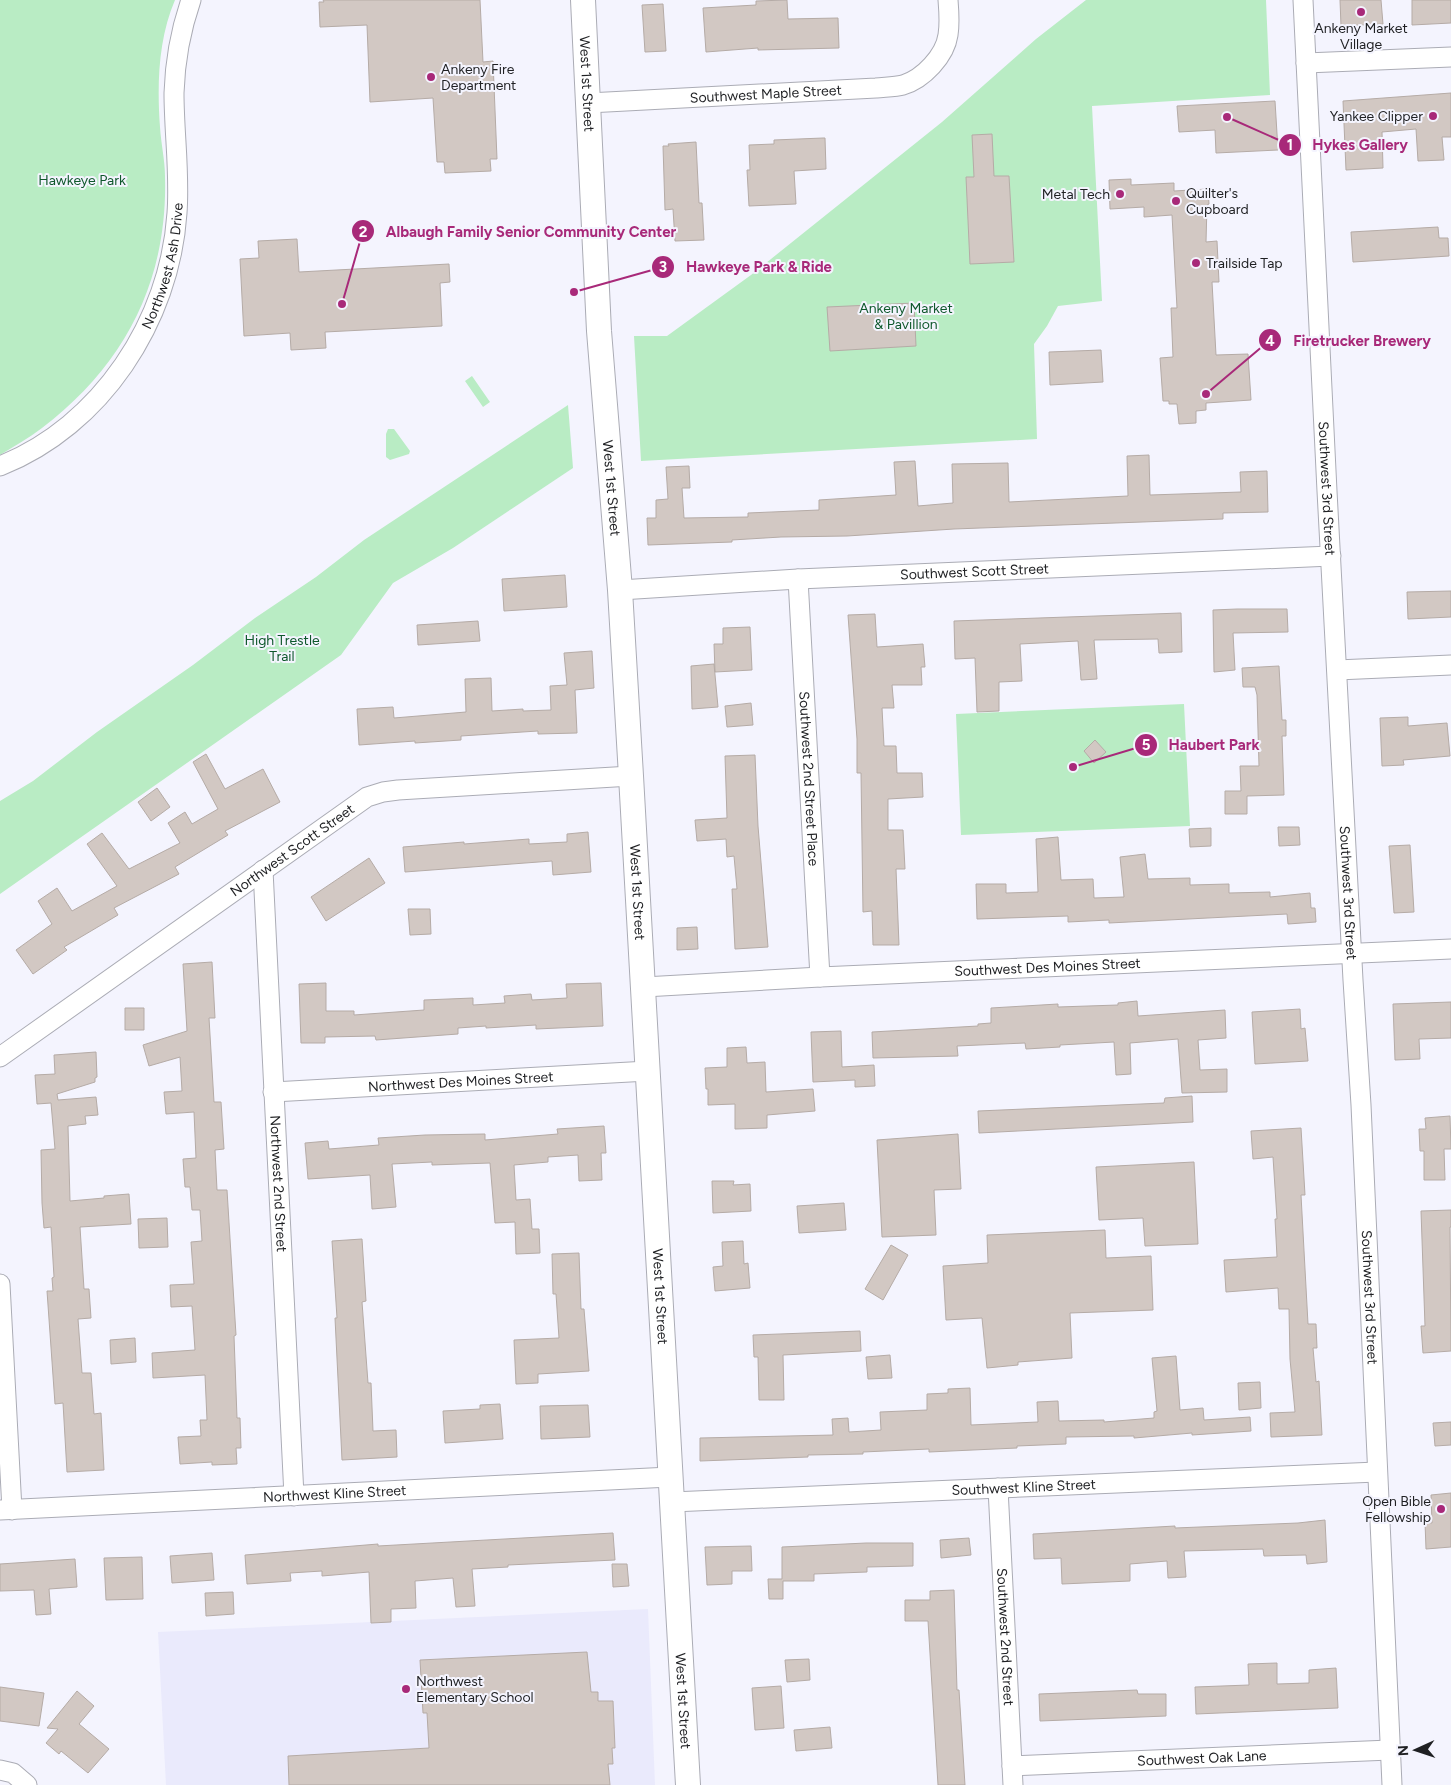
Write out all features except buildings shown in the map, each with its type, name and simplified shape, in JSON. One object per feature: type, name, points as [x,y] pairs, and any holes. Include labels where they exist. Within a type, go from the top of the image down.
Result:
[{"type":"main road","name":"West 1st Street","points":[[583,0],[599,331],[620,590],[688,1785]]},
{"type":"street","name":"Northwest Ash Drive","points":[[0,466],[23,457],[37,448],[58,434],[87,410],[111,383],[131,354],[151,318],[164,284],[178,214],[174,91],[177,54],[191,0]]},
{"type":"street","name":"Southwest Maple Street","points":[[588,103],[903,85],[916,79],[935,62],[943,50],[950,25],[948,0]]},
{"type":"street","name":"Southwest 3rd Street","points":[[1303,0],[1351,953],[1361,1115],[1392,1785]]},
{"type":"street","points":[[1306,63],[1451,57]]},
{"type":"street","name":"Southwest Scott Street","points":[[620,590],[798,579],[1331,556]]},
{"type":"street","name":"Southwest 2nd Street Place","points":[[798,579],[820,977]]},
{"type":"street","points":[[1338,670],[1451,666]]},
{"type":"street","name":"Northwest Scott Street","points":[[0,1056],[366,797],[383,792],[631,776]]},
{"type":"street","name":"Northwest 2nd Street","points":[[263,870],[294,1496]]},
{"type":"street","name":"Southwest Des Moines Street","points":[[644,988],[820,977],[1451,949]]},
{"type":"street","name":"Northwest Des Moines Street","points":[[273,1092],[648,1071]]},
{"type":"street","points":[[0,1284],[6,1510]]},
{"type":"street","name":"Southwest Kline Street","points":[[672,1502],[1377,1472]]},
{"type":"street","name":"Northwest Kline Street","points":[[6,1510],[670,1478]]},
{"type":"street","name":"Southwest 2nd Street","points":[[998,1488],[1013,1785]]},
{"type":"street","name":"Southwest Oak Lane","points":[[1012,1766],[1390,1750]]},
{"type":"street","points":[[0,1770],[13,1773],[25,1783]]},
{"type":"shaded area","name":"Northwest Elementary School","points":[[648,1609],[655,1785],[166,1785],[158,1632]]},
{"type":"green space","name":"Hawkeye Park","points":[[0,0],[175,0],[165,31],[160,63],[159,111],[165,170],[164,214],[159,251],[149,285],[136,318],[118,348],[97,377],[42,428],[0,455]]},
{"type":"green space","name":"Ankeny Market & Pavillion","points":[[1086,0],[1266,0],[1270,95],[1092,106],[1102,301],[1058,306],[1034,344],[1037,439],[641,461],[634,336],[667,336],[751,275],[942,122],[1036,39]]},
{"type":"green space","points":[[472,376],[490,402],[483,407],[465,381]]},
{"type":"green space","name":"High Trestle Trail","points":[[568,405],[573,468],[453,548],[393,583],[341,655],[0,894],[0,801],[33,781],[97,732],[193,665],[255,618],[316,577],[364,540]]},
{"type":"green space","points":[[388,429],[394,429],[410,451],[409,454],[390,460],[386,457],[386,434]]},
{"type":"green space","points":[[1184,704],[1190,826],[961,835],[956,714]]},
{"type":"place","name":"Ankeny Market Village","points":[[1361,12]]},
{"type":"place","name":"Ankeny Fire Department","points":[[431,77]]},
{"type":"place","name":"Yankee Clipper","points":[[1433,116]]},
{"type":"place","name":"Hykes Gallery","points":[[1227,117]]},
{"type":"place","name":"Metal Tech","points":[[1120,194]]},
{"type":"place","name":"Quilter's Cupboard","points":[[1176,201]]},
{"type":"place","name":"Trailside Tap","points":[[1196,263]]},
{"type":"place","name":"Hawkeye Park & Ride","points":[[574,292]]},
{"type":"place","name":"Albaugh Family Senior Community Center","points":[[342,304]]},
{"type":"place","name":"Firetrucker Brewery","points":[[1206,394]]},
{"type":"place","name":"Haubert Park","points":[[1073,767]]},
{"type":"place","name":"Open Bible Fellowship","points":[[1441,1509]]},
{"type":"place","name":"Northwest Elementary School","points":[[406,1689]]}]
